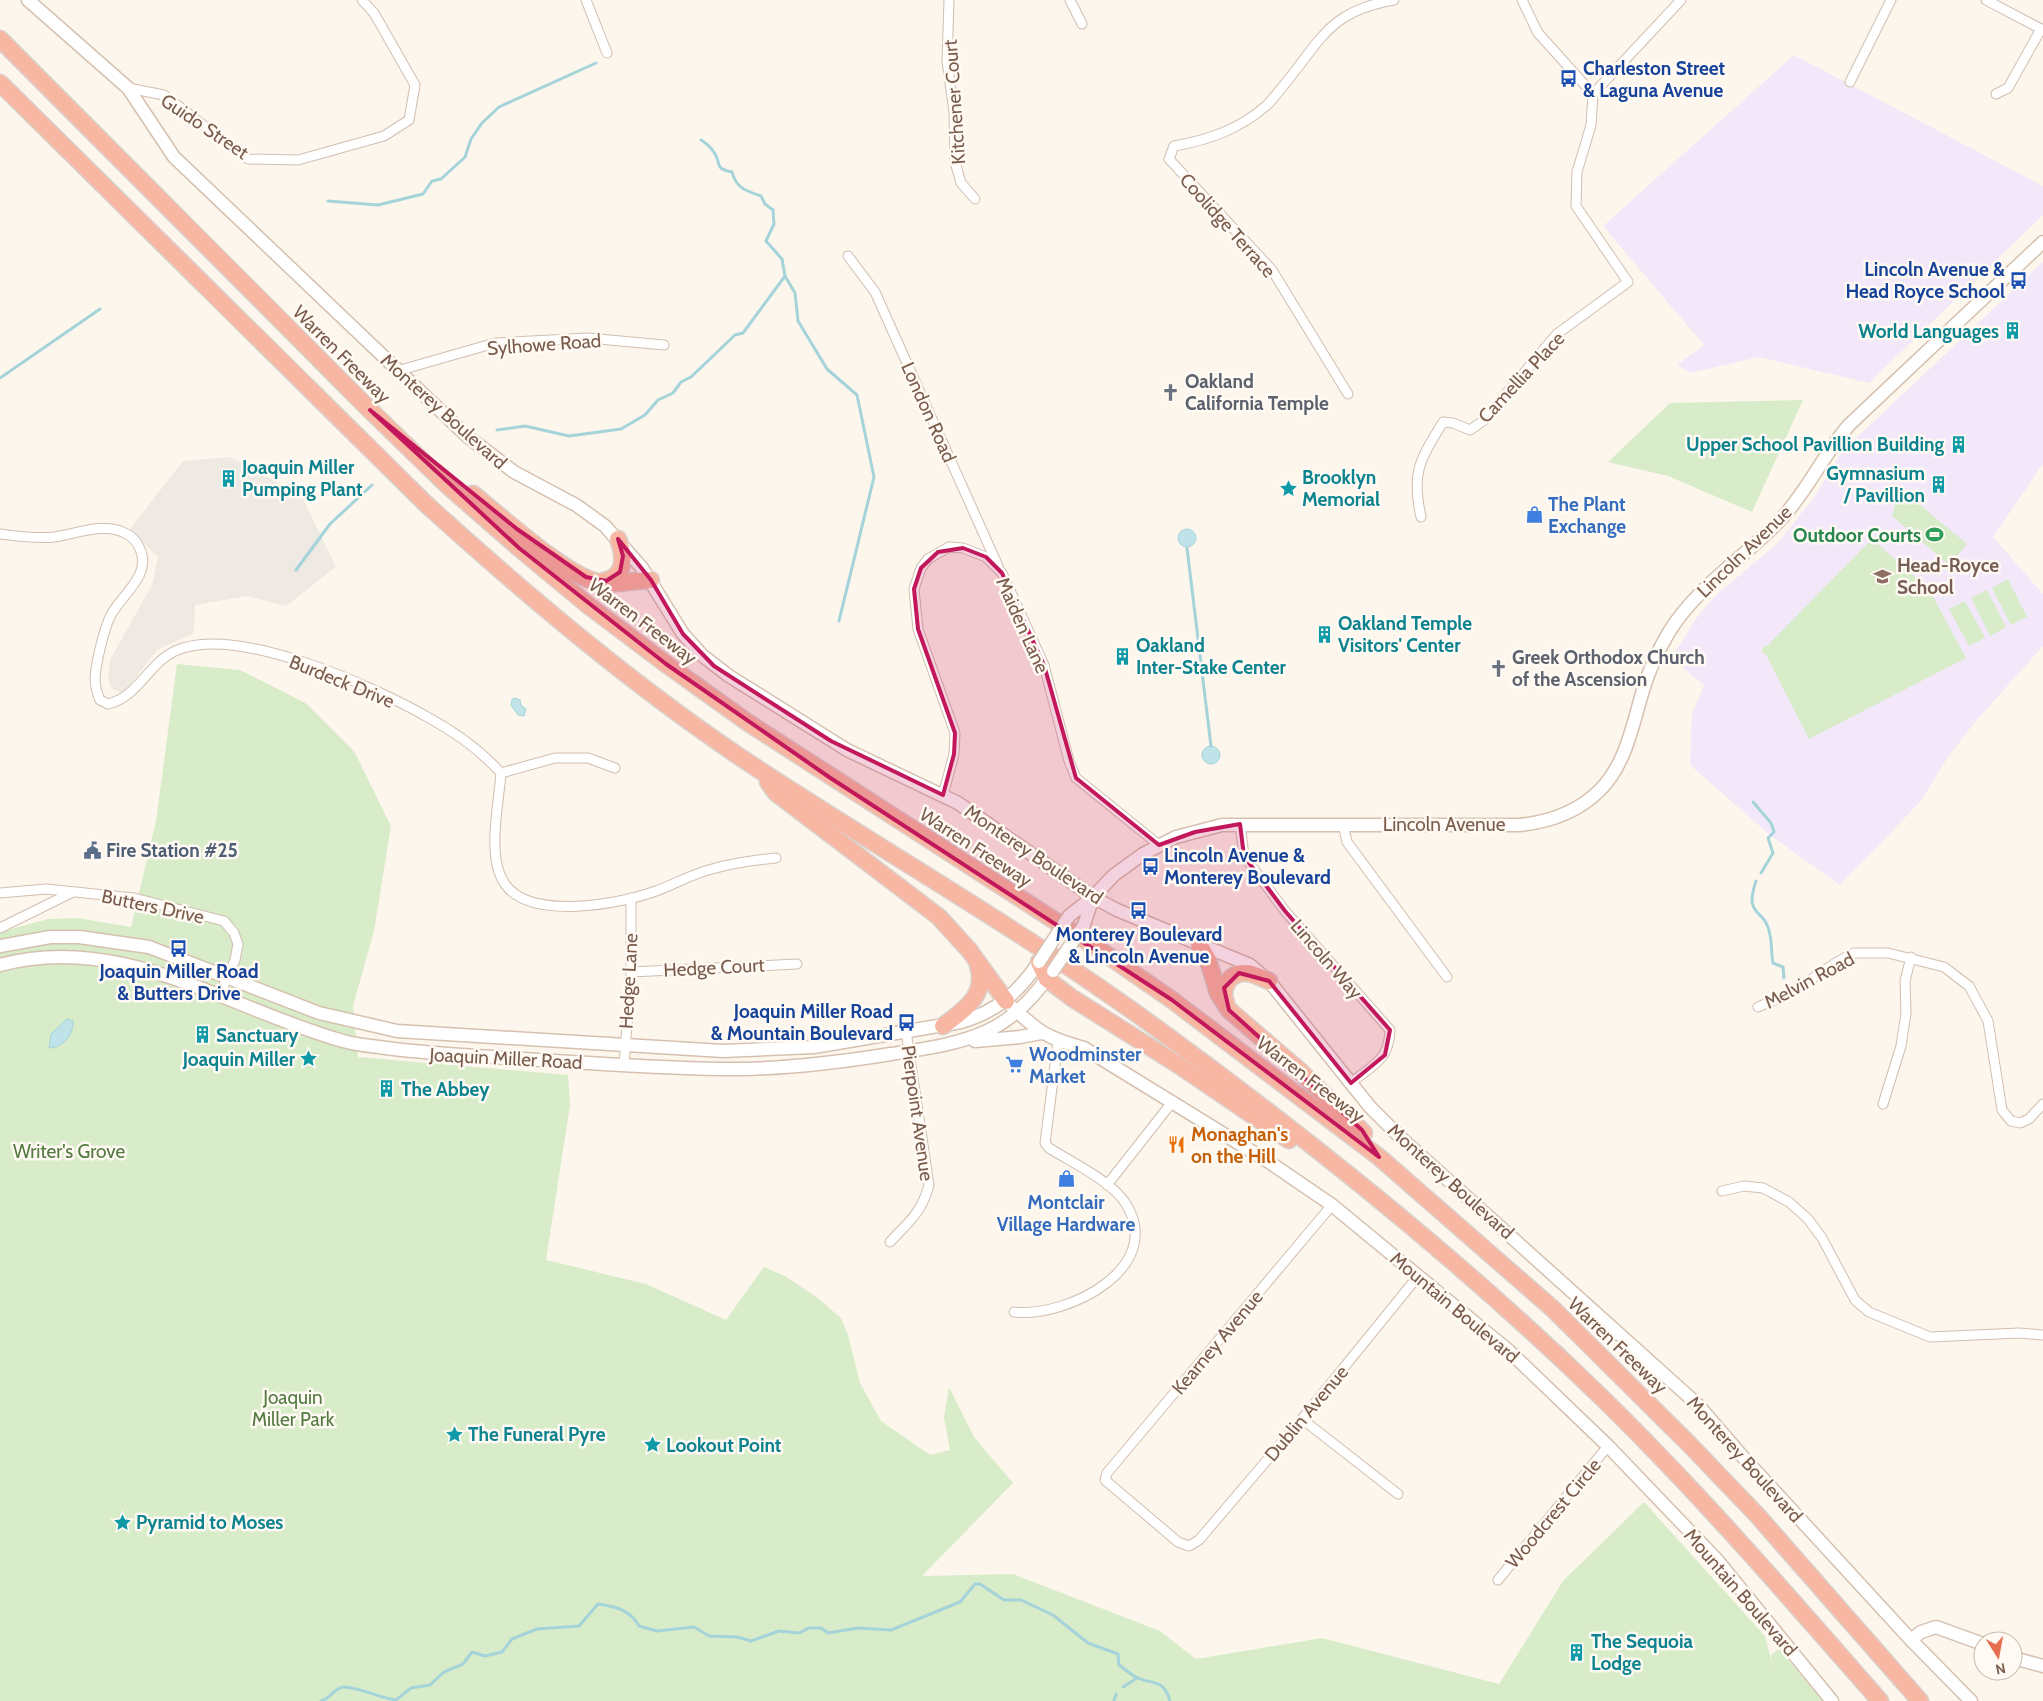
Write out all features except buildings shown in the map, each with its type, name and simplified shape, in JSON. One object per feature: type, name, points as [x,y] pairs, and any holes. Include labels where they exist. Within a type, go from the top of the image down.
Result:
[{"type":"highway","name":"Warren Freeway","points":[[0,38],[370,410],[448,486],[519,548],[666,664],[821,771],[1094,946],[1172,1000],[1379,1157],[1552,1309],[1690,1444],[1757,1515],[1920,1701]]},
{"type":"highway","points":[[0,83],[427,504],[495,566],[570,629],[669,706],[759,770],[1068,967],[1154,1026],[1309,1142],[1387,1205],[1531,1330],[1607,1403],[1735,1535],[1880,1701]]},
{"type":"highway","points":[[370,410],[545,550],[575,571],[596,582],[651,580]]},
{"type":"highway","points":[[596,582],[606,581],[620,572],[623,556],[618,539]]},
{"type":"highway","points":[[759,770],[776,793],[926,906],[951,928],[1006,1001]]},
{"type":"highway","points":[[1199,944],[1208,960],[1218,993],[1230,1010],[1362,1130],[1379,1157]]},
{"type":"highway","points":[[943,1026],[973,1002],[980,988],[980,970],[969,950]]},
{"type":"highway","points":[[1039,962],[1072,998],[1193,1075],[1387,1205]]},
{"type":"highway","points":[[1230,1010],[1223,994],[1224,988],[1232,977],[1246,973],[1269,981]]},
{"type":"main road","name":"Monterey Boulevard","points":[[28,0],[128,88],[174,157],[397,371],[497,461],[576,505],[618,539],[651,580],[682,634],[714,666],[839,746],[974,813],[1093,897],[1131,917],[1250,965],[1269,981],[1370,1107],[1400,1137],[1697,1404],[1910,1640],[1971,1701]]},
{"type":"main road","name":"Lincoln Avenue","points":[[1006,1001],[1020,987],[1039,962],[1069,916],[1093,897],[1114,875],[1159,845],[1196,832],[1240,824],[1519,825],[1554,818],[1586,802],[1600,790],[1621,760],[1652,666],[1669,632],[1693,600],[1785,514],[1849,425],[2043,242]]},
{"type":"main road","name":"Lincoln Avenue","points":[[1018,1012],[1050,975],[1084,925],[1093,897]]},
{"type":"main road","name":"Joaquin Miller Road","points":[[0,946],[50,937],[109,940],[148,947],[318,1013],[397,1031],[723,1052],[814,1047],[943,1026],[978,1017],[1006,1001]]},
{"type":"main road","name":"Joaquin Miller Road","points":[[0,965],[23,959],[62,956],[104,959],[151,970],[258,1012],[345,1041],[421,1053],[624,1065],[723,1069],[818,1065],[945,1044],[986,1032],[1018,1012]]},
{"type":"main road","name":"Mountain Boulevard","points":[[1006,1001],[1041,1033],[1058,1041],[1084,1048],[1173,1101],[1269,1162],[1332,1206],[1419,1275],[1509,1351],[1608,1446],[1718,1561],[1832,1701]]},
{"type":"main road","points":[[945,1044],[1020,1037],[1041,1033]]},
{"type":"main road","points":[[1910,1640],[1921,1632],[1936,1627],[1973,1640]]},
{"type":"main road","points":[[2023,1661],[2043,1666]]},
{"type":"street","name":"Guido Street","points":[[128,88],[164,95],[248,159],[298,160],[384,136],[409,120],[415,85],[374,13],[362,0]]},
{"type":"street","points":[[586,0],[607,53]]},
{"type":"street","name":"Kitchener Court","points":[[949,0],[947,61],[954,112],[955,162],[961,183],[975,199]]},
{"type":"street","points":[[1070,0],[1082,24]]},
{"type":"street","name":"Coolidge Terrace","points":[[1348,394],[1272,270],[1169,159],[1174,146],[1203,141],[1232,130],[1267,105],[1301,64],[1319,38],[1342,17],[1375,3],[1394,0]]},
{"type":"street","points":[[1522,0],[1538,33],[1593,94],[1681,0]]},
{"type":"street","points":[[1850,82],[1891,0]]},
{"type":"street","points":[[1986,0],[2042,29],[2008,88],[1996,94]]},
{"type":"street","name":"Camellia Place","points":[[1421,517],[1416,494],[1417,476],[1424,454],[1443,422],[1453,423],[1470,430],[1482,421],[1557,334],[1628,282],[1576,206],[1577,172],[1591,125],[1593,94]]},
{"type":"street","name":"London Road","points":[[848,256],[875,292],[1002,573]]},
{"type":"street","name":"Sylhowe Road","points":[[397,371],[495,343],[588,338],[664,345]]},
{"type":"street","name":"Burdeck Drive","points":[[0,534],[52,538],[99,529],[116,529],[127,534],[137,542],[144,565],[140,576],[119,600],[109,617],[95,678],[96,692],[100,700],[108,704],[127,696],[157,663],[176,650],[195,646],[224,644],[254,649],[320,668],[430,718],[486,757],[501,772]]},
{"type":"street","name":"Maiden Lane","points":[[942,796],[954,754],[955,733],[918,629],[914,589],[921,568],[928,559],[949,548],[974,551],[986,557],[1002,573],[1044,666],[1069,761],[1076,778],[1159,845]]},
{"type":"street","points":[[615,768],[588,758],[555,758],[501,772],[495,831],[497,862],[504,884],[519,898],[532,904],[551,906],[582,905],[631,898],[712,869],[745,861],[776,858]]},
{"type":"street","name":"Lincoln Way","points":[[1240,824],[1244,856],[1285,910],[1390,1030],[1389,1043],[1385,1055],[1351,1083]]},
{"type":"street","points":[[1343,824],[1347,842],[1447,977]]},
{"type":"street","name":"Butters Drive","points":[[0,893],[46,889],[134,898],[224,921],[234,933],[238,944],[235,960],[219,996]]},
{"type":"street","points":[[0,928],[73,892]]},
{"type":"street","name":"Hedge Lane","points":[[624,1065],[630,972],[631,898]]},
{"type":"street","name":"Melvin Road","points":[[1758,1007],[1790,993],[1854,953],[1888,953],[1944,967],[1969,986],[1988,1021],[2002,1110],[2011,1121],[2020,1124],[2029,1119],[2043,1104]]},
{"type":"street","points":[[1883,1104],[1901,1046],[1906,1013],[1905,981],[1911,958]]},
{"type":"street","name":"Hedge Court","points":[[630,972],[797,964]]},
{"type":"street","name":"Pierpoint Avenue","points":[[890,1242],[916,1216],[924,1204],[929,1185],[906,1031]]},
{"type":"street","points":[[1014,1312],[1030,1314],[1081,1299],[1110,1281],[1124,1266],[1134,1250],[1135,1227],[1126,1203],[1107,1185],[1049,1148],[1045,1143],[1058,1041]]},
{"type":"street","points":[[1107,1185],[1173,1101]]},
{"type":"street","points":[[1722,1191],[1744,1186],[1763,1188],[1789,1202],[1808,1219],[1822,1238],[1855,1300],[1869,1312],[1930,1337],[2019,1333],[2043,1335]]},
{"type":"street","name":"Kearney Avenue","points":[[1189,1546],[1178,1542],[1105,1480],[1107,1473],[1332,1206]]},
{"type":"street","name":"Dublin Avenue","points":[[1189,1546],[1199,1540],[1302,1419],[1419,1275]]},
{"type":"street","points":[[1302,1419],[1398,1494]]},
{"type":"street","name":"Woodcrest Circle","points":[[1498,1580],[1608,1446]]},
{"type":"highlighted area","points":[[370,410],[517,529],[586,577],[606,581],[620,572],[623,556],[618,539],[651,580],[683,634],[714,666],[831,741],[943,795],[954,754],[955,733],[918,629],[914,589],[921,568],[938,552],[963,548],[986,557],[1002,573],[1044,665],[1076,778],[1159,845],[1195,832],[1240,824],[1244,856],[1285,911],[1390,1030],[1385,1055],[1351,1083],[1269,981],[1239,973],[1224,988],[1229,1010],[1362,1130],[1379,1157],[1172,1000],[829,777],[666,664],[519,548]]},
{"type":"shaded area","points":[[1794,55],[2043,186],[2043,215],[1869,383],[1759,357],[1690,373],[1677,365],[1704,345],[1603,226]]},
{"type":"shaded area","name":"Head-Royce School","points":[[2043,262],[2043,464],[1993,537],[2043,594],[2043,646],[1975,722],[1948,757],[1920,802],[1840,885],[1770,835],[1690,765],[1692,714],[1704,685],[1671,658],[1698,616],[1715,596],[1778,543],[1815,496],[1839,456],[1853,441]]},
{"type":"shaded area","name":"Joaquin Miller Pumping Plant","points":[[231,457],[301,495],[336,567],[286,606],[247,596],[195,605],[194,633],[157,650],[128,688],[120,692],[111,688],[108,677],[111,658],[152,585],[158,557],[130,529],[183,461]]},
{"type":"green space","points":[[1803,400],[1752,512],[1668,476],[1608,462],[1670,403]]},
{"type":"green space","name":"Outdoor Courts","points":[[1902,490],[1967,544],[1949,565],[1892,516],[1897,497]]},
{"type":"green space","points":[[1872,539],[1929,589],[1966,658],[1809,739],[1766,655],[1762,652],[1762,648],[1768,645]]},
{"type":"green space","points":[[2008,579],[2027,617],[2011,625],[1992,588]]},
{"type":"green space","points":[[1987,590],[2006,627],[1990,636],[1971,598]]},
{"type":"green space","points":[[1965,601],[1985,638],[1969,646],[1949,609]]},
{"type":"green space","name":"Joaquin Miller Park","points":[[177,664],[240,670],[307,704],[354,751],[391,826],[374,931],[353,1006],[358,1057],[568,1075],[570,1105],[546,1260],[646,1284],[726,1320],[764,1267],[785,1276],[815,1296],[841,1318],[848,1335],[860,1383],[881,1421],[930,1455],[950,1450],[944,1418],[949,1387],[974,1437],[1013,1483],[922,1576],[1013,1574],[1160,1631],[1196,1659],[1322,1638],[1499,1684],[1563,1581],[1644,1502],[1765,1636],[1773,1667],[1771,1655],[1779,1649],[1823,1701],[0,1701],[0,932],[48,919],[78,918],[131,927],[156,821]]},
{"type":"water","points":[[1183,529],[1191,529],[1196,534],[1194,545],[1183,547],[1178,542],[1178,534]]},
{"type":"water","points":[[512,699],[520,700],[521,705],[526,709],[524,716],[518,715],[511,705]]},
{"type":"water","points":[[1207,746],[1215,746],[1220,751],[1218,762],[1207,764],[1202,759],[1202,751]]},
{"type":"water","points":[[67,1019],[73,1021],[70,1035],[59,1046],[49,1048],[51,1034]]},
{"type":"waterway","points":[[328,201],[378,205],[423,194],[432,181],[441,179],[465,157],[471,139],[482,123],[499,107],[596,63]]},
{"type":"waterway","points":[[701,140],[714,152],[721,168],[732,172],[739,185],[761,196],[765,204],[773,210],[774,224],[766,241],[782,259],[785,276],[795,293],[798,321],[827,369],[857,395],[874,477],[839,621]]},
{"type":"waterway","points":[[497,430],[525,426],[569,436],[621,429],[645,415],[658,400],[673,393],[681,382],[691,377],[735,335],[743,333],[785,276]]},
{"type":"waterway","points":[[0,378],[100,309]]},
{"type":"waterway","points":[[296,570],[330,524],[372,485]]},
{"type":"waterway","points":[[1187,548],[1211,746]]},
{"type":"waterway","points":[[1753,802],[1771,823],[1774,832],[1768,838],[1773,853],[1761,873]]},
{"type":"waterway","points":[[1756,881],[1752,902],[1768,926],[1773,963],[1783,967],[1784,978]]},
{"type":"waterway","points":[[321,1701],[343,1687],[354,1688],[396,1700],[411,1688],[430,1685],[444,1672],[463,1664],[472,1652],[485,1656],[502,1652],[512,1639],[537,1629],[579,1626],[598,1604],[627,1612],[639,1626],[657,1631],[694,1627],[709,1636],[737,1637],[751,1641],[779,1631],[799,1633],[809,1628],[821,1628],[828,1633],[858,1628],[891,1630],[960,1602],[975,1584],[980,1584],[1004,1600],[1021,1600],[1053,1615],[1088,1643],[1118,1654],[1119,1665],[1132,1674],[1142,1680],[1161,1685],[1170,1701]]},
{"type":"waterway","points":[[1123,1687],[1137,1678]]},
{"type":"waterway","points":[[1114,1701],[1116,1694]]},
{"type":"place","name":"Charleston Street & Laguna Avenue","points":[[1569,79]]},
{"type":"place","name":"Lincoln Avenue & Head Royce School","points":[[2019,280]]},
{"type":"place","name":"World Languages","points":[[2013,331]]},
{"type":"place","name":"Oakland California Temple","points":[[1171,392]]},
{"type":"place","name":"Upper School Pavillion Building","points":[[1958,444]]},
{"type":"place","name":"Joaquin Miller Pumping Plant","points":[[228,478]]},
{"type":"place","name":"Gymnasium / Pavillion","points":[[1939,484]]},
{"type":"place","name":"Brooklyn Memorial","points":[[1288,488]]},
{"type":"place","name":"The Plant Exchange","points":[[1534,515]]},
{"type":"place","name":"Outdoor Courts","points":[[1935,535]]},
{"type":"place","name":"Head-Royce School","points":[[1883,576]]},
{"type":"place","name":"Oakland Temple Visitors' Center","points":[[1324,634]]},
{"type":"place","name":"Oakland Inter-Stake Center","points":[[1122,656]]},
{"type":"place","name":"Greek Orthodox Church of the Ascension","points":[[1498,668]]},
{"type":"place","name":"Fire Station #25","points":[[92,850]]},
{"type":"place","name":"Lincoln Avenue & Monterey Boulevard","points":[[1150,866]]},
{"type":"place","name":"Monterey Boulevard & Lincoln Avenue","points":[[1139,911]]},
{"type":"place","name":"Joaquin Miller Road & Butters Drive","points":[[179,948]]},
{"type":"place","name":"Joaquin Miller Road & Mountain Boulevard","points":[[907,1022]]},
{"type":"place","name":"Sanctuary","points":[[202,1035]]},
{"type":"place","name":"Joaquin Miller","points":[[309,1059]]},
{"type":"place","name":"Woodminster Market","points":[[1015,1065]]},
{"type":"place","name":"The Abbey","points":[[387,1089]]},
{"type":"place","name":"Monaghan's on the Hill","points":[[1177,1145]]},
{"type":"place","name":"Montclair Village Hardware","points":[[1066,1179]]},
{"type":"place","name":"The Funeral Pyre","points":[[454,1434]]},
{"type":"place","name":"Lookout Point","points":[[652,1445]]},
{"type":"place","name":"Pyramid to Moses","points":[[122,1522]]},
{"type":"place","name":"The Sequoia Lodge","points":[[1577,1652]]},
{"type":"park label","name":"Writer's Grove","points":[[69,1151]]}]
